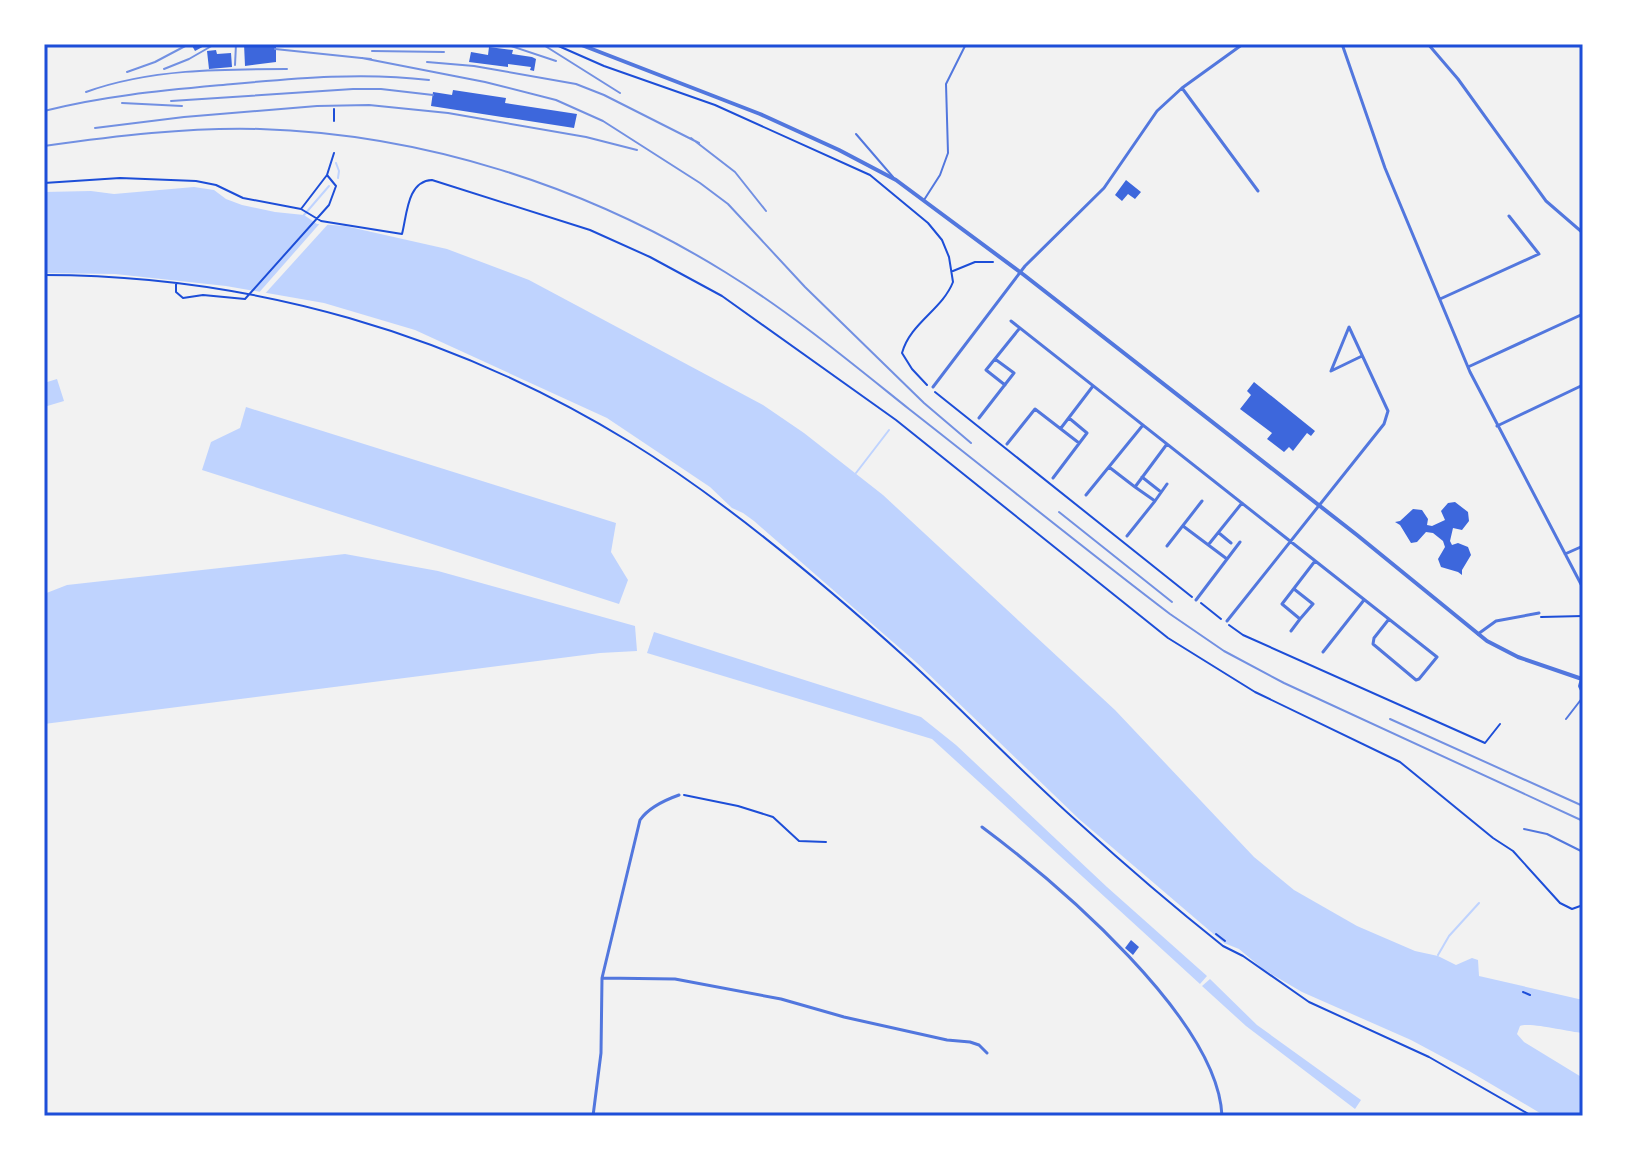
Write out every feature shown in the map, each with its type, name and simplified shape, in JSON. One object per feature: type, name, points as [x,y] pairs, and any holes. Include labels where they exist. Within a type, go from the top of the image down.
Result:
[{"type":"street","points":[[579,44],[760,114],[897,181],[1020,272],[1478,634],[1518,657],[1582,678],[1580,685],[1583,695]]},
{"type":"street","points":[[933,387],[1020,272],[1095,199],[1157,111],[1182,88],[1243,44]]},
{"type":"street","points":[[1342,44],[1385,168],[1468,367],[1583,588]]},
{"type":"street","points":[[1428,44],[1458,79],[1546,201],[1583,233]]},
{"type":"street","points":[[1182,88],[1258,191]]},
{"type":"street","points":[[1440,299],[1539,254],[1509,216]]},
{"type":"street","points":[[994,308],[1000,313]]},
{"type":"street","points":[[1468,367],[1583,314]]},
{"type":"street","points":[[1227,621],[1377,435],[1388,411],[1349,327],[1349,318]]},
{"type":"street","points":[[1011,321],[1364,600],[1389,619],[1437,657],[1418,680],[1373,644],[1389,619]]},
{"type":"street","points":[[1349,327],[1329,366],[1331,371],[1362,356]]},
{"type":"street","points":[[1005,385],[986,370],[1020,328]]},
{"type":"street","points":[[1333,343],[1340,345]]},
{"type":"street","points":[[979,418],[1014,373],[995,359]]},
{"type":"street","points":[[1497,426],[1583,385]]},
{"type":"street","points":[[1061,428],[1093,386]]},
{"type":"street","points":[[1007,444],[1035,409],[1079,443]]},
{"type":"street","points":[[1053,478],[1087,433],[1069,418]]},
{"type":"street","points":[[1086,495],[1143,425]]},
{"type":"street","points":[[1135,487],[1167,444]]},
{"type":"street","points":[[1109,467],[1155,501]]},
{"type":"street","points":[[1142,477],[1161,492]]},
{"type":"street","points":[[1127,536],[1167,484]]},
{"type":"street","points":[[1167,546],[1202,501]]},
{"type":"street","points":[[1209,545],[1242,503]]},
{"type":"street","points":[[1183,526],[1227,559]]},
{"type":"street","points":[[1218,533],[1231,543]]},
{"type":"street","points":[[1196,600],[1240,542]]},
{"type":"street","points":[[1565,554],[1583,546]]},
{"type":"street","points":[[1300,619],[1282,604],[1315,561]]},
{"type":"street","points":[[1291,631],[1313,604],[1294,589]]},
{"type":"street","points":[[1323,652],[1364,600]]},
{"type":"street","points":[[1478,634],[1496,621],[1539,613]]},
{"type":"street","points":[[593,1116],[601,1053],[602,978],[640,820],[665,800],[679,795]]},
{"type":"street","points":[[982,827],[1065,895],[1160,990],[1214,1072],[1222,1116]]},
{"type":"street","points":[[602,978],[675,979],[756,994],[844,1017],[947,1040],[970,1042],[987,1053]]},
{"type":"lane","points":[[924,200],[940,175],[948,153],[946,84],[966,44]]},
{"type":"lane","points":[[856,134],[897,181]]},
{"type":"lane","points":[[1566,719],[1583,695]]},
{"type":"lane","points":[[1524,829],[1547,834],[1583,852]]},
{"type":"path","points":[[554,44],[610,68],[715,105],[870,175],[934,229],[945,246],[953,282],[949,292],[915,328],[904,346],[903,358],[969,422],[1243,635],[1485,743],[1500,724]]},
{"type":"path","points":[[334,109],[334,121]]},
{"type":"path","points":[[302,210],[327,175],[334,153]]},
{"type":"path","points":[[176,283],[176,292],[183,298],[203,295],[238,301],[245,299],[325,210],[336,190],[336,183],[327,175]]},
{"type":"path","points":[[44,183],[120,178],[196,181],[216,185],[243,198],[302,210],[321,221],[402,234],[415,186],[432,180],[580,227],[638,251],[743,310],[896,420],[1168,638],[1255,692],[1400,762],[1522,859],[1560,903],[1572,909],[1583,905]]},
{"type":"path","points":[[952,271],[975,262],[993,262]]},
{"type":"path","points":[[44,275],[176,283],[247,293],[307,306],[403,334],[520,381],[632,443],[720,504],[857,616],[907,659],[1077,822],[1217,941],[1303,998],[1438,1061],[1532,1116]]},
{"type":"path","points":[[1539,613],[1541,617],[1583,616]]},
{"type":"path","points":[[679,795],[695,795],[773,817],[799,841],[826,842]]},
{"type":"path","points":[[1216,934],[1225,941]]},
{"type":"path","points":[[1217,941],[1220,937]]},
{"type":"path","points":[[1523,992],[1529,994],[1530,988]]},
{"type":"water","points":[[194,187],[214,190],[242,205],[304,215],[317,224],[345,226],[447,249],[529,280],[763,405],[883,495],[1115,710],[1254,857],[1294,890],[1357,926],[1415,951],[1438,956],[1456,965],[1472,958],[1478,960],[1479,976],[1583,1000],[1583,1033],[1525,1025],[1520,1026],[1517,1034],[1524,1042],[1583,1078],[1583,1116],[1545,1116],[1411,1040],[1302,992],[1263,969],[1239,949],[1224,943],[1079,819],[917,663],[754,521],[732,508],[710,487],[607,418],[415,330],[324,303],[226,286],[115,274],[44,273],[44,192],[114,194]]},
{"type":"water","points":[[57,379],[64,401],[44,407],[44,383]]},
{"type":"water","points":[[246,407],[616,523],[611,552],[628,580],[619,604],[202,470],[211,442],[240,428]]},
{"type":"water","points":[[345,554],[438,571],[635,626],[637,651],[600,653],[44,724],[44,594],[67,585]]},
{"type":"water","points":[[654,632],[921,717],[956,745],[1207,976],[1200,984],[932,739],[647,653]]},
{"type":"water","points":[[1210,979],[1257,1025],[1361,1100],[1355,1109],[1246,1026],[1202,986]]},
{"type":"pier","points":[[322,221],[330,222],[262,297],[256,296]]},
{"type":"building","points":[[191,44],[208,44],[195,51]]},
{"type":"building","points":[[244,44],[276,44],[276,62],[245,66]]},
{"type":"building","points":[[489,47],[513,50],[512,54],[536,59],[534,71],[530,70],[531,67],[469,62],[471,52],[488,55]]},
{"type":"building","points":[[216,50],[217,54],[231,53],[232,67],[209,69],[207,51]]},
{"type":"building","points":[[453,90],[506,98],[505,103],[577,114],[574,128],[431,106],[433,92],[452,95]]},
{"type":"building","points":[[1126,180],[1141,192],[1135,199],[1128,194],[1122,201],[1115,195]]},
{"type":"building","points":[[1254,382],[1315,431],[1311,436],[1307,433],[1293,451],[1289,447],[1284,452],[1267,439],[1272,433],[1240,409],[1251,395],[1247,391]]},
{"type":"building","points":[[1455,502],[1468,512],[1469,521],[1462,530],[1453,528],[1450,541],[1452,545],[1458,543],[1468,547],[1471,555],[1462,575],[1441,567],[1438,559],[1445,547],[1433,533],[1426,532],[1417,542],[1411,543],[1395,522],[1413,509],[1422,510],[1428,519],[1427,525],[1432,526],[1445,520],[1441,511],[1448,503]]},
{"type":"building","points":[[1131,940],[1139,947],[1133,955],[1125,948]]},
{"type":"waterway","points":[[336,163],[338,178]]},
{"type":"waterway","points":[[304,215],[329,186]]},
{"type":"waterway","points":[[856,473],[889,430]]},
{"type":"waterway","points":[[1438,955],[1449,936],[1479,903]]},
{"type":"railway","points":[[127,72],[155,62],[189,44]]},
{"type":"railway","points":[[164,69],[215,44]]},
{"type":"railway","points":[[235,65],[236,44]]},
{"type":"railway","points":[[505,44],[556,61]]},
{"type":"railway","points":[[542,44],[620,93]]},
{"type":"railway","points":[[275,49],[371,59]]},
{"type":"railway","points":[[372,51],[444,52]]},
{"type":"railway","points":[[362,58],[485,82],[556,100],[603,121],[728,204],[805,287],[924,403],[971,443]]},
{"type":"railway","points":[[427,62],[474,66],[576,84],[699,143]]},
{"type":"railway","points":[[86,92],[110,84],[160,75],[211,70],[287,69]]},
{"type":"railway","points":[[44,111],[138,94],[282,80],[356,76],[429,80]]},
{"type":"railway","points":[[171,101],[353,89],[433,95]]},
{"type":"railway","points":[[122,103],[182,106]]},
{"type":"railway","points":[[95,128],[184,117],[369,105],[448,113],[586,137],[637,150]]},
{"type":"railway","points":[[44,146],[206,129],[321,133],[382,141],[502,170],[617,214],[672,241],[773,304],[1137,589],[1224,651],[1284,683],[1583,821]]},
{"type":"railway","points":[[691,138],[735,172],[766,211]]},
{"type":"railway","points":[[1059,512],[1172,602]]},
{"type":"railway","points":[[1390,719],[1583,806]]}]
